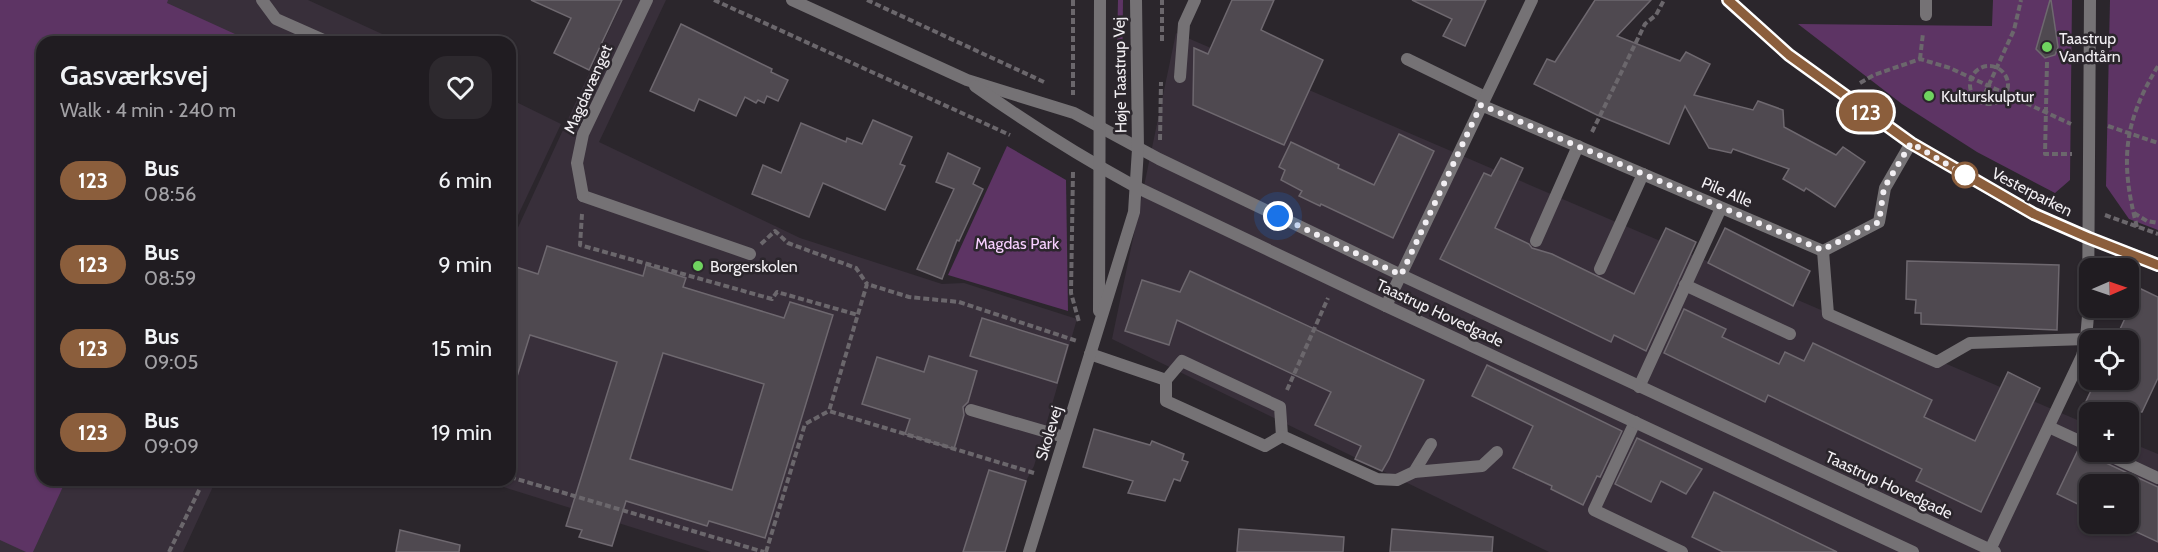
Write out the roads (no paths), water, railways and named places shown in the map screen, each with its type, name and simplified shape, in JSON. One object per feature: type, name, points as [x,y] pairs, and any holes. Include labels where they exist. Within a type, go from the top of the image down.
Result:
[{"type":"street","points":[[262,0],[276,19],[314,36]]},
{"type":"street","name":"Magdavænget","points":[[647,0],[583,134],[577,163],[583,195],[750,254]]},
{"type":"street","name":"Taastrup Hovedgade","points":[[792,0],[967,80],[1074,113],[1138,149],[1401,275],[1992,551]]},
{"type":"street","name":"Høje Taastrup Vej","points":[[1099,128],[1100,0]]},
{"type":"street","name":"Høje Taastrup Vej","points":[[1136,0],[1138,149]]},
{"type":"street","points":[[1180,76],[1184,24],[1195,0]]},
{"type":"street","points":[[1386,306],[1532,0]]},
{"type":"street","name":"Vesterparken","points":[[1728,0],[1789,55],[1911,143],[2034,214],[2158,264]]},
{"type":"street","points":[[1926,0],[1926,15]]},
{"type":"street","points":[[2086,330],[2090,210],[2090,0]]},
{"type":"street","name":"Pile Alle","points":[[1407,59],[1483,101],[1581,148],[1822,250]]},
{"type":"street","name":"Taastrup Hovedgade","points":[[967,80],[1007,109],[1136,187],[1913,552]]},
{"type":"street","name":"Skolevej","points":[[1099,128],[1100,322]]},
{"type":"street","points":[[1911,143],[1884,188],[1879,222],[1822,250],[1828,314],[1937,362],[1970,344],[2079,339]]},
{"type":"street","points":[[1536,241],[1581,148]]},
{"type":"street","name":"Skolevej","points":[[1029,552],[1131,224],[1138,149]]},
{"type":"street","points":[[1600,269],[1644,174]]},
{"type":"street","points":[[1639,387],[1721,208]]},
{"type":"street","points":[[1685,285],[1790,334]]},
{"type":"street","points":[[1091,350],[1166,380]]},
{"type":"street","points":[[1182,362],[1280,407],[1282,436],[1265,446],[1166,401],[1166,380],[1182,362]]},
{"type":"street","points":[[1992,551],[2079,362]]},
{"type":"street","points":[[970,410],[1064,437]]},
{"type":"street","points":[[1635,423],[1594,510],[1682,552]]},
{"type":"street","points":[[2049,427],[2079,441]]},
{"type":"street","points":[[1282,436],[1377,479],[1397,480],[1414,472],[1482,466],[1497,452]]},
{"type":"street","points":[[1414,472],[1431,444]]},
{"type":"street","points":[[2124,462],[2158,478]]},
{"type":"place","name":"Taastrup Vandtårn","points":[[2047,47]]},
{"type":"place","name":"Kulturskulptur","points":[[1929,96]]},
{"type":"place","name":"Borgerskolen","points":[[698,266]]},
{"type":"park label","name":"Magdas Park","points":[[1017,243]]}]
